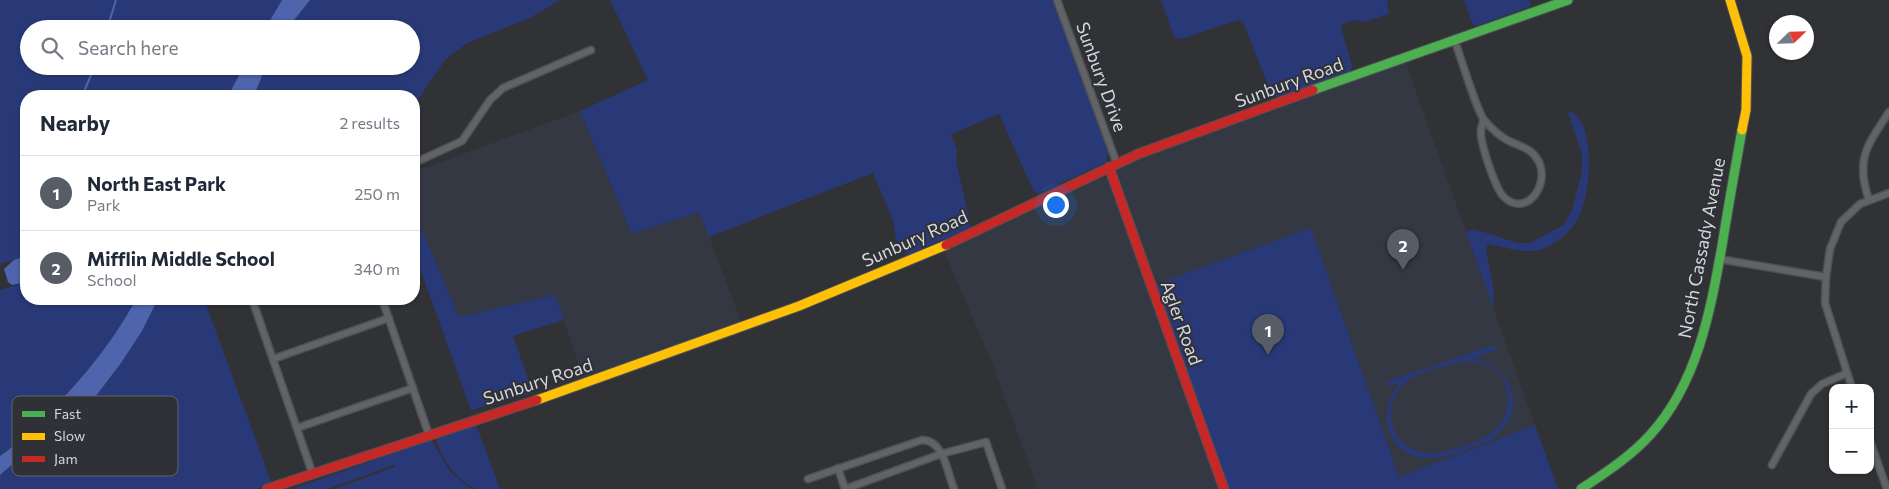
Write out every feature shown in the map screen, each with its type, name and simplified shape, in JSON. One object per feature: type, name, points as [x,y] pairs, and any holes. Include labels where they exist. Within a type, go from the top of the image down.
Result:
[{"type":"main road","name":"Sunbury Road","points":[[267,489],[661,358],[914,259],[1113,165],[1454,39],[1568,0]]},
{"type":"main road","name":"North Cassady Avenue","points":[[1585,488],[1638,447],[1664,415],[1686,382],[1702,342],[1746,110],[1747,56],[1730,0]]},
{"type":"main road","name":"Agler Road","points":[[1113,165],[1224,489]]},
{"type":"street","name":"Sunbury Drive","points":[[1057,0],[1113,165]]},
{"type":"street","points":[[1454,39],[1484,120],[1507,140],[1528,148],[1539,163],[1541,183],[1538,193],[1530,201],[1520,204],[1509,202],[1501,193],[1482,142],[1481,130],[1484,120]]},
{"type":"street","points":[[420,160],[462,141],[490,100],[503,88],[592,50]]},
{"type":"street","points":[[1869,200],[1862,175],[1862,161],[1871,140],[1889,112]]},
{"type":"street","points":[[1850,384],[1825,303],[1830,248],[1841,222],[1860,204],[1889,193]]},
{"type":"street","points":[[1719,259],[1826,277]]},
{"type":"street","points":[[254,305],[313,475]]},
{"type":"street","points":[[384,305],[429,435]]},
{"type":"street","points":[[273,359],[389,318]]},
{"type":"street","points":[[1772,464],[1811,394],[1822,384],[1846,373]]},
{"type":"street","points":[[297,428],[413,388]]},
{"type":"street","points":[[808,479],[922,440],[929,440],[936,443],[954,489]]},
{"type":"street","points":[[838,468],[845,489],[941,454],[986,442],[1002,489]]},
{"type":"street","points":[[1874,452],[1887,489]]},
{"type":"shaded area","points":[[0,0],[282,0],[270,20],[20,20],[20,75],[239,75],[231,90],[20,90],[20,258],[0,264]]},
{"type":"shaded area","points":[[282,0],[310,0],[294,20],[270,20]]},
{"type":"shaded area","points":[[310,0],[560,0],[528,19],[467,43],[445,60],[420,97],[420,90],[256,90],[262,75],[420,75],[420,20],[294,20]]},
{"type":"shaded area","points":[[610,0],[1053,0],[1108,152],[1106,163],[1037,193],[1033,190],[999,114],[951,134],[957,150],[956,161],[971,227],[907,256],[896,239],[893,220],[873,173],[709,237],[699,212],[632,234],[580,111],[648,80]]},
{"type":"shaded area","points":[[1161,0],[1387,0],[1389,14],[1363,22],[1354,20],[1343,24],[1341,28],[1352,65],[1351,71],[1278,98],[1272,95],[1243,22],[1239,20],[1181,39],[1174,37]]},
{"type":"shaded area","points":[[1464,0],[1529,0],[1531,6],[1476,26],[1473,25]]},
{"type":"shaded area","points":[[1405,61],[1535,425],[1399,477],[1311,228],[1149,287],[1221,489],[1038,489],[993,365],[944,251],[1095,178],[1106,178],[1109,180],[1112,166],[1272,111]]},
{"type":"shaded area","points":[[239,75],[262,75],[256,90],[231,90]]},
{"type":"shaded area","points":[[580,111],[632,234],[700,212],[743,327],[586,385],[555,295],[459,318],[420,226],[420,170]]},
{"type":"shaded area","points":[[1571,111],[1580,119],[1588,148],[1588,183],[1580,214],[1574,225],[1564,236],[1550,246],[1540,250],[1521,251],[1488,244],[1486,250],[1494,291],[1493,308],[1466,232],[1474,229],[1518,243],[1529,243],[1564,225],[1572,210],[1582,172],[1582,154],[1568,113]]},
{"type":"shaded area","points":[[420,226],[459,317],[555,295],[564,320],[513,336],[533,393],[471,410],[420,269]]},
{"type":"shaded area","points":[[1311,228],[1399,477],[1535,425],[1558,489],[1229,489],[1156,284]]},
{"type":"shaded area","points":[[20,258],[20,283],[12,285],[8,282],[4,269],[14,260]]},
{"type":"shaded area","points":[[20,284],[20,305],[133,305],[102,352],[64,396],[12,396],[12,447],[0,456],[0,290]]},
{"type":"shaded area","points":[[133,305],[155,305],[142,331],[96,396],[64,396],[102,352]]},
{"type":"shaded area","points":[[155,305],[206,305],[272,484],[256,489],[0,489],[0,475],[12,465],[12,476],[178,476],[178,396],[96,396],[142,331]]},
{"type":"shaded area","points":[[1494,345],[1496,350],[1473,358],[1488,364],[1499,372],[1507,382],[1512,393],[1513,406],[1509,418],[1502,429],[1490,440],[1448,456],[1434,458],[1419,457],[1406,452],[1390,434],[1387,422],[1388,409],[1391,396],[1399,383],[1388,386],[1386,382]],"holes":[[[1463,361],[1489,366],[1499,374],[1507,390],[1508,399],[1505,417],[1489,435],[1448,451],[1421,452],[1410,447],[1401,440],[1394,430],[1391,419],[1391,407],[1395,396],[1403,385],[1416,376]]]},
{"type":"shaded area","points":[[476,425],[500,489],[477,489],[469,485],[456,475],[438,446],[436,438]]},
{"type":"shaded area","points":[[431,440],[451,473],[472,489],[334,489],[395,467],[394,465],[327,489],[292,489]]},
{"type":"shaded area","points":[[12,447],[12,465],[0,475],[0,456]]},
{"type":"waterway","points":[[110,20],[116,0]]},
{"type":"waterway","points":[[85,90],[91,75]]},
{"type":"traffic: fast","points":[[1313,90],[1568,0]]},
{"type":"traffic: fast","points":[[1581,489],[1626,458],[1650,435],[1666,415],[1690,370],[1699,346],[1712,297],[1742,130]]},
{"type":"traffic: slow","points":[[1730,0],[1747,56],[1746,110],[1742,130]]},
{"type":"traffic: slow","points":[[537,400],[799,306],[946,245]]},
{"type":"traffic: jam","points":[[946,245],[1138,154],[1313,90]]},
{"type":"traffic: jam","points":[[1109,167],[1224,489]]},
{"type":"traffic: jam","points":[[267,489],[537,400]]},
{"type":"place","name":"Mifflin Middle School","points":[[1403,270]]},
{"type":"place","name":"North East Park","points":[[1268,355]]}]
